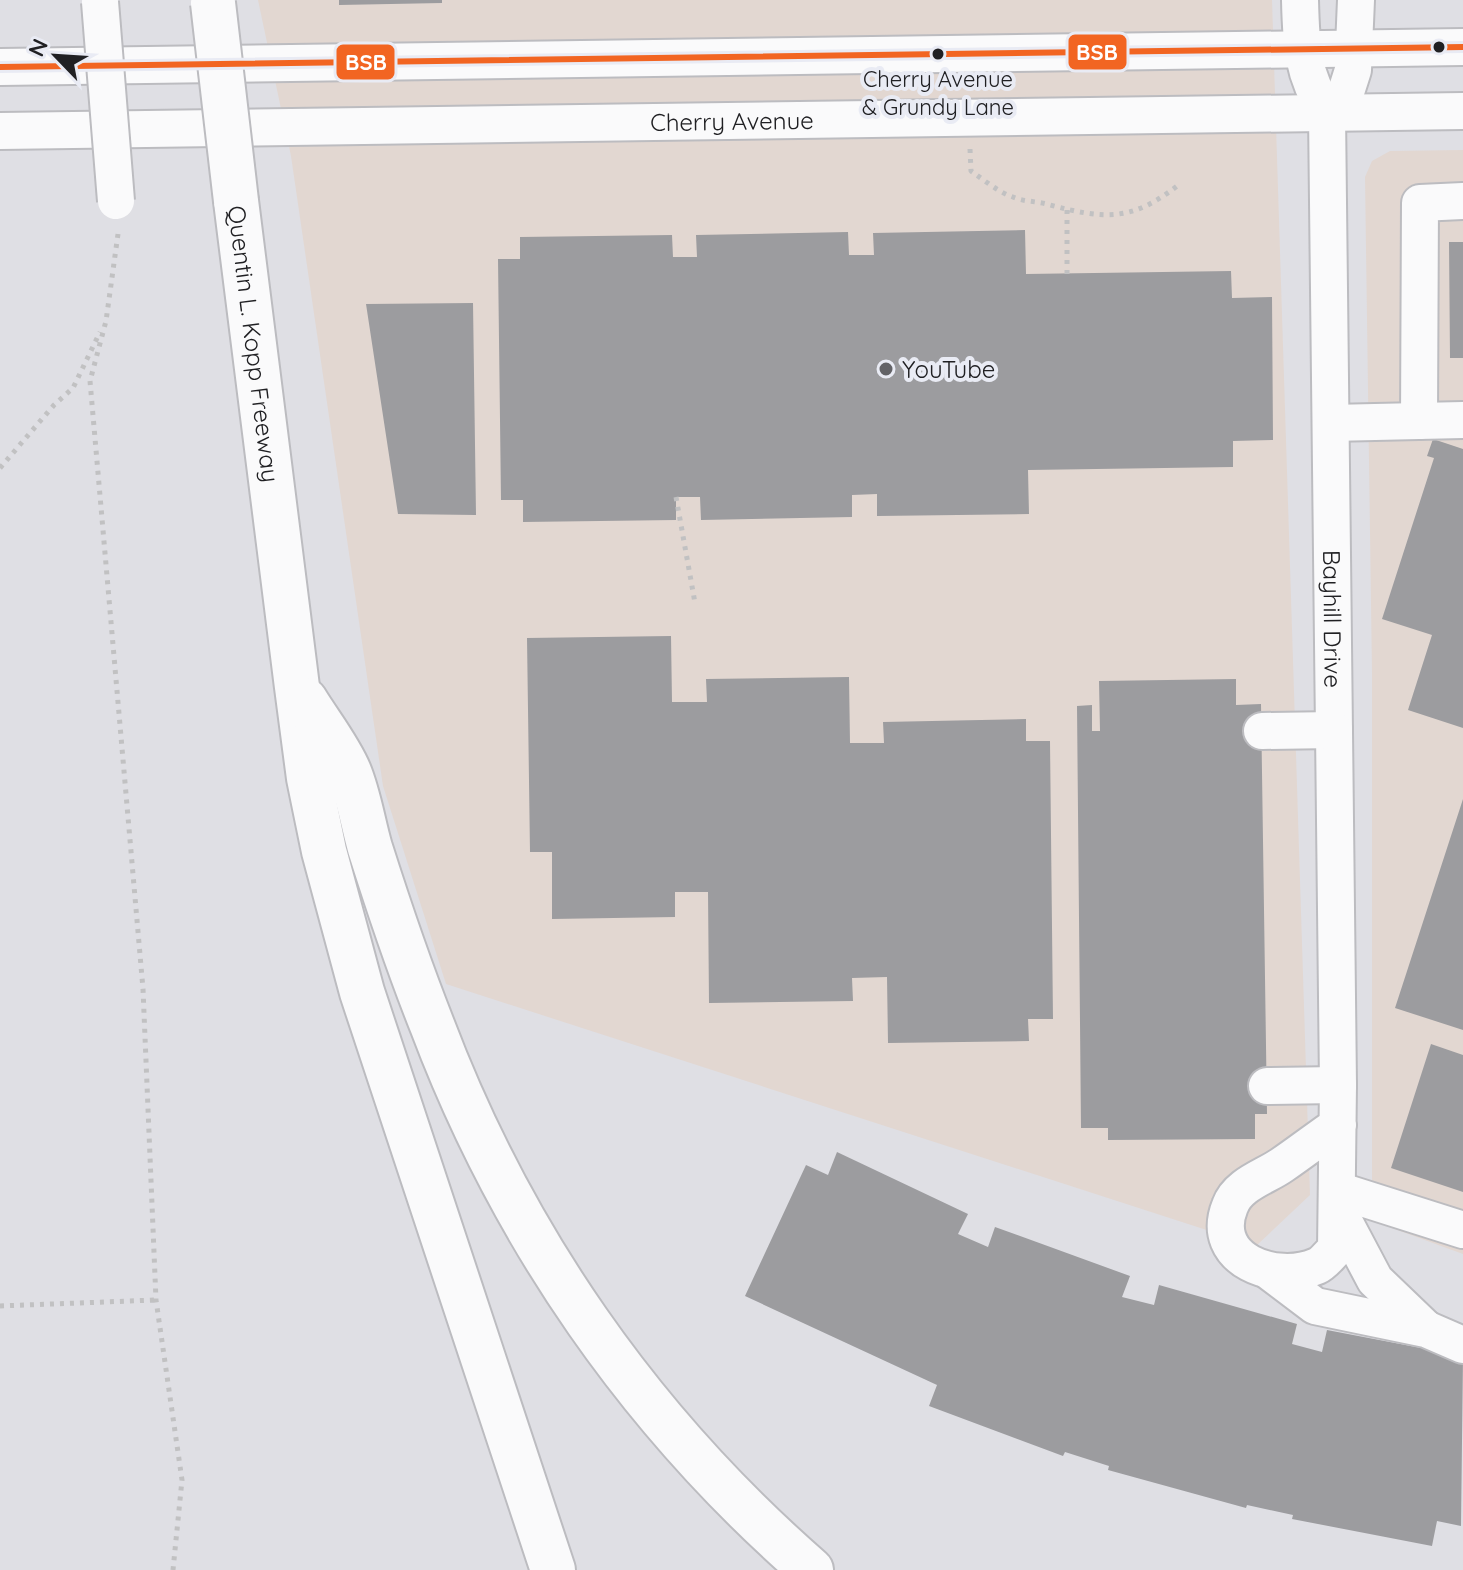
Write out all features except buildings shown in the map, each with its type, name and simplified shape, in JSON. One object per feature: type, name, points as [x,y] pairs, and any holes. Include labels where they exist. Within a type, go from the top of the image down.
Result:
[{"type":"highway","name":"Quentin L. Kopp Freeway","points":[[213,2],[297,687],[309,778],[324,851],[353,963],[553,1570]]},
{"type":"highway","points":[[297,687],[349,772],[384,892],[436,1036],[487,1154],[525,1226],[597,1337],[664,1423],[744,1509],[811,1570]]},
{"type":"street","name":"Bayhill Drive","points":[[1270,1272],[1318,1265],[1336,1249],[1338,1085],[1327,113],[1306,72],[1301,50],[1300,0]]},
{"type":"street","points":[[1327,113],[1346,92],[1353,70],[1356,0]]},
{"type":"street","points":[[100,1],[116,201]]},
{"type":"street","points":[[0,67],[1463,47]]},
{"type":"street","name":"Cherry Avenue","points":[[0,131],[1463,111]]},
{"type":"street","points":[[1419,421],[1420,203],[1463,201]]},
{"type":"street","points":[[1331,423],[1463,420]]},
{"type":"street","points":[[1262,731],[1334,730]]},
{"type":"street","points":[[1267,1086],[1338,1085]]},
{"type":"street","points":[[1338,1125],[1279,1167],[1252,1181],[1230,1204],[1225,1228],[1232,1248],[1250,1265],[1270,1272],[1315,1306],[1426,1329],[1463,1345]]},
{"type":"street","points":[[1336,1199],[1463,1230]]},
{"type":"street","points":[[1336,1199],[1375,1280],[1426,1329]]},
{"type":"street","points":[[1341,1311],[1360,1303],[1375,1280]]},
{"type":"path","points":[[971,171],[1014,198],[1095,216],[1130,213],[1154,204],[1177,186]]},
{"type":"path","points":[[116,201],[119,230],[106,321],[90,381],[143,989],[156,1300],[182,1480],[173,1570]]},
{"type":"path","points":[[1067,209],[1067,274]]},
{"type":"path","points":[[0,468],[54,405],[73,388],[106,321]]},
{"type":"path","points":[[676,497],[695,603]]},
{"type":"path","points":[[0,1306],[156,1300]]},
{"type":"shaded area","name":"YouTube","points":[[258,0],[1272,0],[1310,1195],[1256,1246],[446,984],[383,786],[291,156]]},
{"type":"shaded area","points":[[1463,150],[1463,1254],[1383,1222],[1372,1191],[1372,673],[1365,177],[1372,161],[1390,151]]},
{"type":"transit line","name":"BSB","points":[[0,67],[1463,47]]},
{"type":"place","name":"Cherry Avenue & Grundy Lane","points":[[938,54]]},
{"type":"place","name":"YouTube","points":[[886,369]]}]
